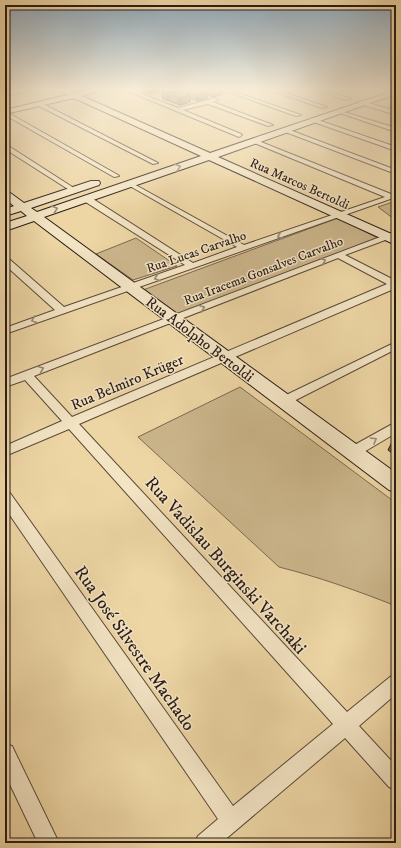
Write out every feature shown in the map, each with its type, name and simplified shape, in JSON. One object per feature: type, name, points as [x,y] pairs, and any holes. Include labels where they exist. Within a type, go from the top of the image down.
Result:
[{"type":"street","points":[[34,129],[119,175]]},
{"type":"street","points":[[89,129],[158,162]]},
{"type":"street","name":"Rua Marcos Bertoldi","points":[[161,129],[203,147],[214,155],[339,215],[394,236]]},
{"type":"street","points":[[228,129],[242,134]]},
{"type":"street","points":[[5,227],[288,129]]},
{"type":"street","points":[[338,129],[396,149]]},
{"type":"street","points":[[284,130],[396,172]]},
{"type":"street","points":[[225,140],[242,134]]},
{"type":"street","points":[[254,141],[394,196]]},
{"type":"street","points":[[5,146],[73,190]]},
{"type":"street","points":[[181,154],[203,147]]},
{"type":"street","name":"Rua Marcos Bertoldi","points":[[214,155],[349,211],[394,236]]},
{"type":"street","points":[[142,167],[158,162]]},
{"type":"street","points":[[5,212],[119,175]]},
{"type":"street","points":[[130,184],[244,248]]},
{"type":"street","name":"Rua Adolpho Bertoldi","points":[[5,194],[396,484]]},
{"type":"street","name":"Rua Lucas Carvalho","points":[[5,330],[394,196]]},
{"type":"street","points":[[87,198],[192,266]]},
{"type":"street","name":"Rua Iracema Gonsalves Carvalho","points":[[5,383],[338,255],[394,236]]},
{"type":"street","points":[[338,255],[395,284]]},
{"type":"street","points":[[5,260],[62,311]]},
{"type":"street","name":"Rua Belmiro Krüger","points":[[5,451],[395,284]]},
{"type":"street","points":[[284,401],[396,345]]},
{"type":"street","name":"Rua Vadislau Burginski Varchaki","points":[[27,375],[396,780]]},
{"type":"street","points":[[353,452],[396,427]]},
{"type":"street","name":"Rua José Silvestre Machado","points":[[5,497],[231,821]]},
{"type":"street","points":[[205,843],[396,683]]},
{"type":"street","points":[[5,754],[50,843]]},
{"type":"shaded area","points":[[396,201],[396,218],[394,219],[378,207]]},
{"type":"shaded area","points":[[338,218],[378,238],[179,316],[143,290]]},
{"type":"shaded area","points":[[136,238],[177,266],[133,280],[96,254]]},
{"type":"shaded area","points":[[240,387],[396,503],[396,606],[309,575],[279,567],[138,437]]}]
